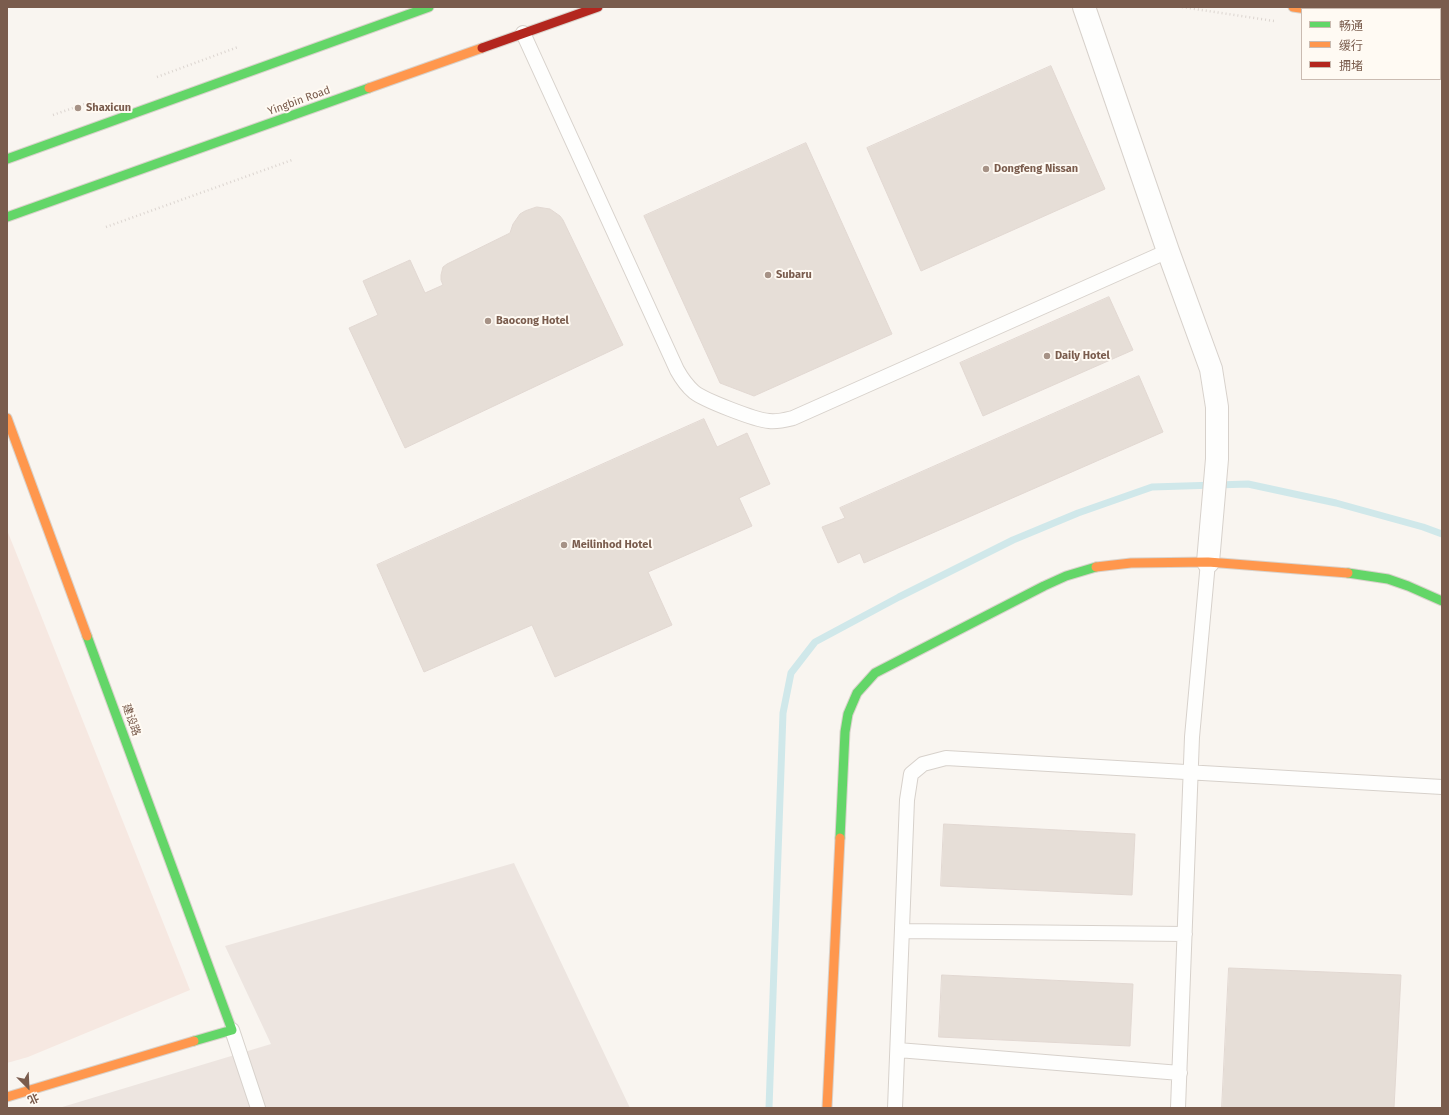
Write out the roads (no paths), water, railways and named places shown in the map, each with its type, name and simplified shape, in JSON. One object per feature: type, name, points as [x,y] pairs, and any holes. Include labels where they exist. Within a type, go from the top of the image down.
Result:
[{"type":"main road","points":[[7,159],[429,7]]},
{"type":"main road","name":"Yingbin Road","points":[[7,217],[598,7]]},
{"type":"main road","name":"建设路","points":[[7,418],[232,1030]]},
{"type":"main road","points":[[827,1108],[846,718],[852,701],[862,685],[875,673],[1044,586],[1066,576],[1107,565],[1131,563],[1208,562],[1343,572],[1365,575],[1395,582],[1442,601]]},
{"type":"main road","points":[[7,1097],[232,1030]]},
{"type":"street","points":[[1084,7],[1168,251],[1211,369],[1217,407],[1217,459],[1208,562]]},
{"type":"lane","points":[[523,33],[684,383],[695,393],[707,400],[755,418],[780,422],[793,418],[1168,251]]},
{"type":"lane","points":[[1178,1108],[1192,737],[1208,562]]},
{"type":"lane","points":[[895,1108],[908,800],[911,774],[923,764],[946,758],[1442,787]]},
{"type":"lane","points":[[902,931],[1185,934]]},
{"type":"lane","points":[[232,1030],[258,1108]]},
{"type":"lane","points":[[898,1050],[1180,1073]]},
{"type":"waterway","points":[[769,1108],[783,713],[791,673],[815,642],[899,597],[1013,540],[1078,513],[1152,487],[1248,484],[1336,503],[1423,527],[1442,534]]},
{"type":"place","name":"Shaxicun","points":[[78,108]]},
{"type":"place","name":"Dongfeng Nissan","points":[[986,169]]},
{"type":"place","name":"Subaru","points":[[768,275]]},
{"type":"place","name":"Baocong Hotel","points":[[488,321]]},
{"type":"place","name":"Daily Hotel","points":[[1047,356]]},
{"type":"place","name":"Meilinhod Hotel","points":[[564,545]]}]
